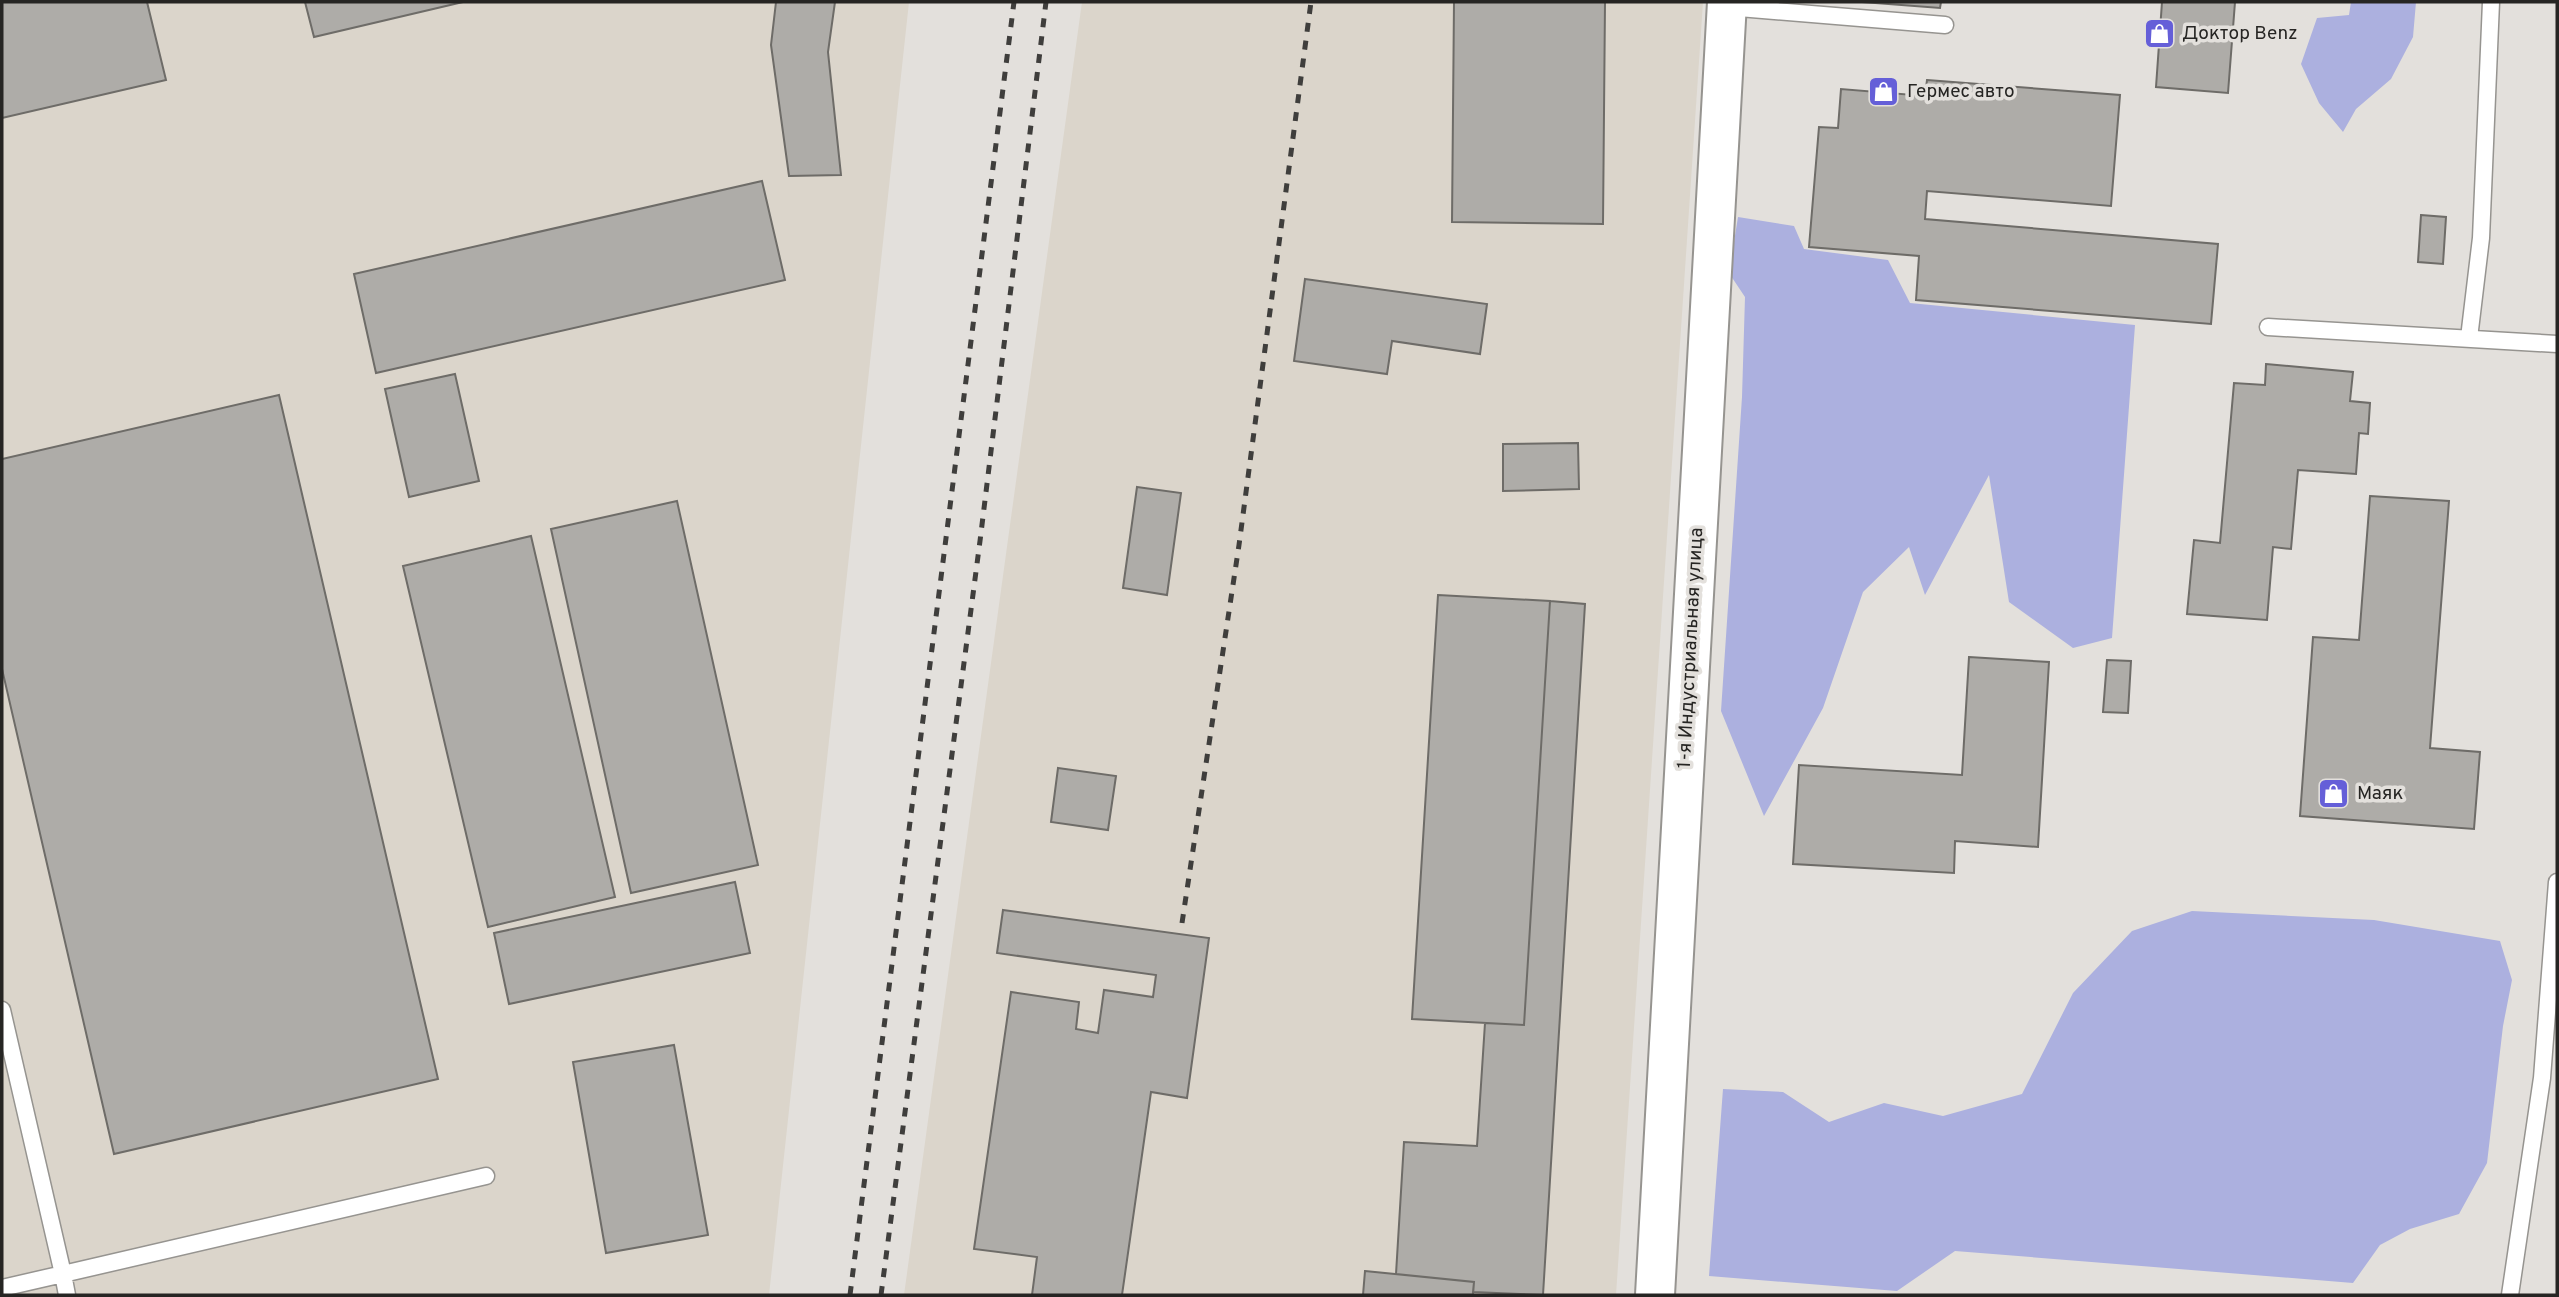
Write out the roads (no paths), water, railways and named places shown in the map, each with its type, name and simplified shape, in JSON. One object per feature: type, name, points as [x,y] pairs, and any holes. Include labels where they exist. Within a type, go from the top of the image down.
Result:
[{"type":"main road","name":"1-я Индустриальная улица","points":[[1655,1295],[1727,4]]},
{"type":"lane","points":[[2469,338],[2480,237],[2491,2]]},
{"type":"lane","points":[[1727,4],[1945,25]]},
{"type":"lane","points":[[2268,327],[2557,344]]},
{"type":"lane","points":[[2510,1295],[2542,1078],[2557,882]]},
{"type":"lane","points":[[2,1010],[67,1295]]},
{"type":"lane","points":[[2,1288],[486,1176]]},
{"type":"railway","points":[[850,1295],[1014,2]]},
{"type":"railway","points":[[881,1295],[980,541],[1046,2]]},
{"type":"railway","points":[[1182,923],[1239,545],[1311,2]]},
{"type":"place","name":"Доктор Benz","points":[[2159,34]]},
{"type":"place","name":"Гермес авто","points":[[1884,92]]},
{"type":"place","name":"Маяк","points":[[2334,794]]}]
